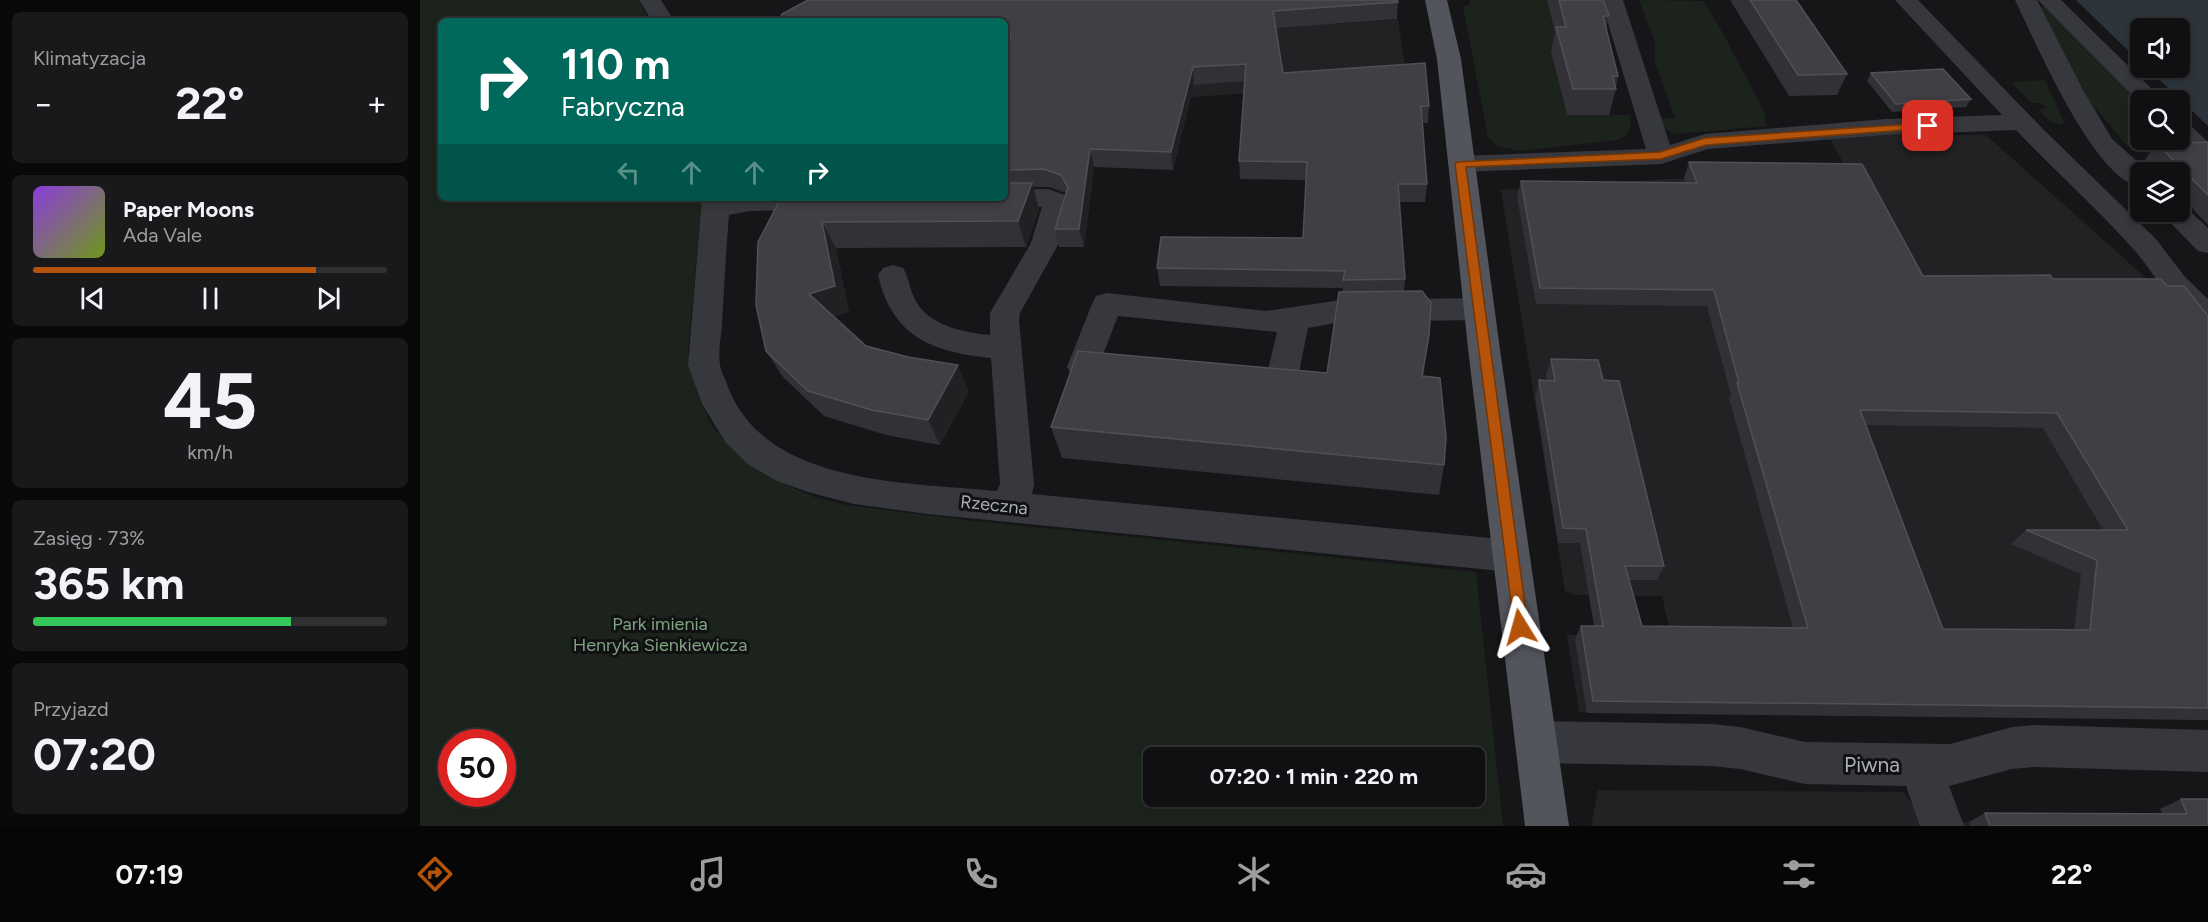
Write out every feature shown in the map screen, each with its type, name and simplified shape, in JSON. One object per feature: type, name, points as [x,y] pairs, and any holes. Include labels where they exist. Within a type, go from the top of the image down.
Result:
[{"type":"main road","points":[[1436,0],[1449,59],[1479,309],[1547,826]]},
{"type":"street","points":[[650,0],[661,18]]},
{"type":"street","points":[[1612,0],[1661,156]]},
{"type":"street","points":[[1905,0],[2156,256],[2162,268],[2208,317]]},
{"type":"street","points":[[2026,0],[2071,90],[2102,143],[2130,170]]},
{"type":"street","points":[[2049,0],[2141,90]]},
{"type":"street","points":[[1461,164],[1661,156],[1705,141],[1886,128],[2029,129],[2102,143]]},
{"type":"street","points":[[2190,139],[2201,150]]},
{"type":"street","points":[[1008,198],[1048,198],[1054,201],[1056,207],[1045,243],[1005,313],[1005,348],[1017,484],[1010,507]]},
{"type":"street","points":[[715,204],[845,201]]},
{"type":"street","name":"Rzeczna","points":[[715,204],[705,314],[704,365],[710,389],[719,410],[734,432],[763,459],[789,471],[843,488],[1010,507],[1511,556]]},
{"type":"street","points":[[2185,222],[2208,244]]},
{"type":"street","points":[[893,275],[895,293],[904,310],[919,325],[940,336],[966,343],[1005,348]]},
{"type":"street","points":[[1141,373],[1083,368],[1107,304],[1266,322],[1295,320],[1341,311],[1479,309]]},
{"type":"street","points":[[1222,381],[1280,387],[1295,320]]},
{"type":"street","name":"Piwna","points":[[1536,742],[1712,745],[1740,748],[1805,763],[1950,765],[2012,748],[2035,746],[2208,751]]},
{"type":"street","points":[[1919,764],[1942,826]]},
{"type":"shaded area","points":[[1308,0],[1335,24],[1398,19],[1407,82],[1008,110],[1008,50]]},
{"type":"shaded area","points":[[2076,0],[2208,0],[2208,126],[2190,109],[2190,90],[2170,90],[2158,78],[2190,78],[2190,18],[2130,18],[2130,52]]},
{"type":"shaded area","points":[[1886,135],[1986,135],[2183,311],[2208,720],[1579,712],[1567,635],[1671,635],[1662,596],[1574,595],[1565,591],[1501,190],[1684,178],[1853,180],[1830,139]]},
{"type":"shaded area","points":[[1598,790],[1903,792],[1926,821],[1940,822],[2166,823],[2208,809],[2208,826],[1591,826]]},
{"type":"green space","name":"Park imienia Henryka Sienkiewicza","points":[[420,0],[638,0],[648,18],[438,18],[438,201],[702,201],[688,351],[697,393],[711,425],[749,464],[771,478],[814,497],[846,505],[974,521],[1476,572],[1503,826],[420,826]]},
{"type":"green space","points":[[1470,0],[1547,0],[1561,52],[1551,53],[1567,115],[1630,115],[1631,123],[1628,133],[1618,140],[1519,151],[1497,146],[1488,137],[1463,7],[1470,4]]},
{"type":"green space","points":[[1639,0],[1703,1],[1765,113],[1766,126],[1674,134],[1662,126],[1655,119],[1675,118],[1655,62],[1655,42]]},
{"type":"green space","points":[[2038,7],[2046,7],[2130,91],[2130,148],[2080,90]]},
{"type":"green space","points":[[2045,80],[2064,122],[2062,125],[2052,123],[2038,109],[2047,108],[2041,103],[2032,103],[2011,82]]},
{"type":"building","points":[[808,0],[1397,0],[1398,2],[1273,11],[1283,73],[1425,63],[1429,106],[1421,106],[1427,184],[1398,184],[1405,279],[1343,280],[1345,271],[1157,268],[1161,237],[1303,238],[1307,162],[1239,161],[1246,64],[1193,67],[1171,152],[1090,149],[1079,229],[1055,229],[1068,187],[1061,175],[1044,169],[1008,170],[1008,52],[1011,32],[1008,32],[1008,18],[780,18],[782,14]]},
{"type":"building","points":[[1559,0],[1603,0],[1609,16],[1603,16],[1618,76],[1612,76],[1616,89],[1573,89],[1556,27],[1566,27]]},
{"type":"building","points":[[1750,0],[1796,0],[1847,74],[1798,75]]},
{"type":"building","points":[[1943,69],[1971,99],[1896,104],[1871,73]]},
{"type":"building","points":[[2208,142],[2208,195],[2190,177],[2190,162],[2175,162],[2163,150],[2190,150],[2190,143]]},
{"type":"building","points":[[1689,162],[1862,164],[1923,276],[2050,275],[2053,279],[2161,279],[2167,286],[2184,286],[2208,316],[2208,708],[1593,701],[1581,626],[1603,626],[1586,529],[1563,528],[1539,380],[1555,381],[1551,359],[1598,360],[1603,380],[1619,381],[1664,566],[1625,566],[1642,626],[1808,628],[1737,383],[1739,383],[1714,290],[1540,288],[1521,181],[1697,183]],"holes":[[[1860,410],[2057,413],[2128,530],[2026,530],[2097,560],[2090,630],[1943,629]]]},
{"type":"building","points":[[1008,183],[1032,183],[1018,221],[822,222],[835,286],[809,294],[866,346],[908,357],[958,365],[928,420],[872,410],[808,391],[766,351],[756,305],[758,242],[779,201],[1008,201]]},
{"type":"building","points":[[1422,291],[1431,303],[1429,335],[1422,376],[1440,378],[1446,437],[1444,465],[1051,427],[1078,351],[1327,373],[1339,292]]},
{"type":"building","points":[[2181,799],[2208,799],[2208,826],[1990,826],[1985,813],[2187,814]]},
{"type":"route","points":[[1520,627],[1461,164],[1510,164],[1661,156],[1705,141],[1928,126]]}]
